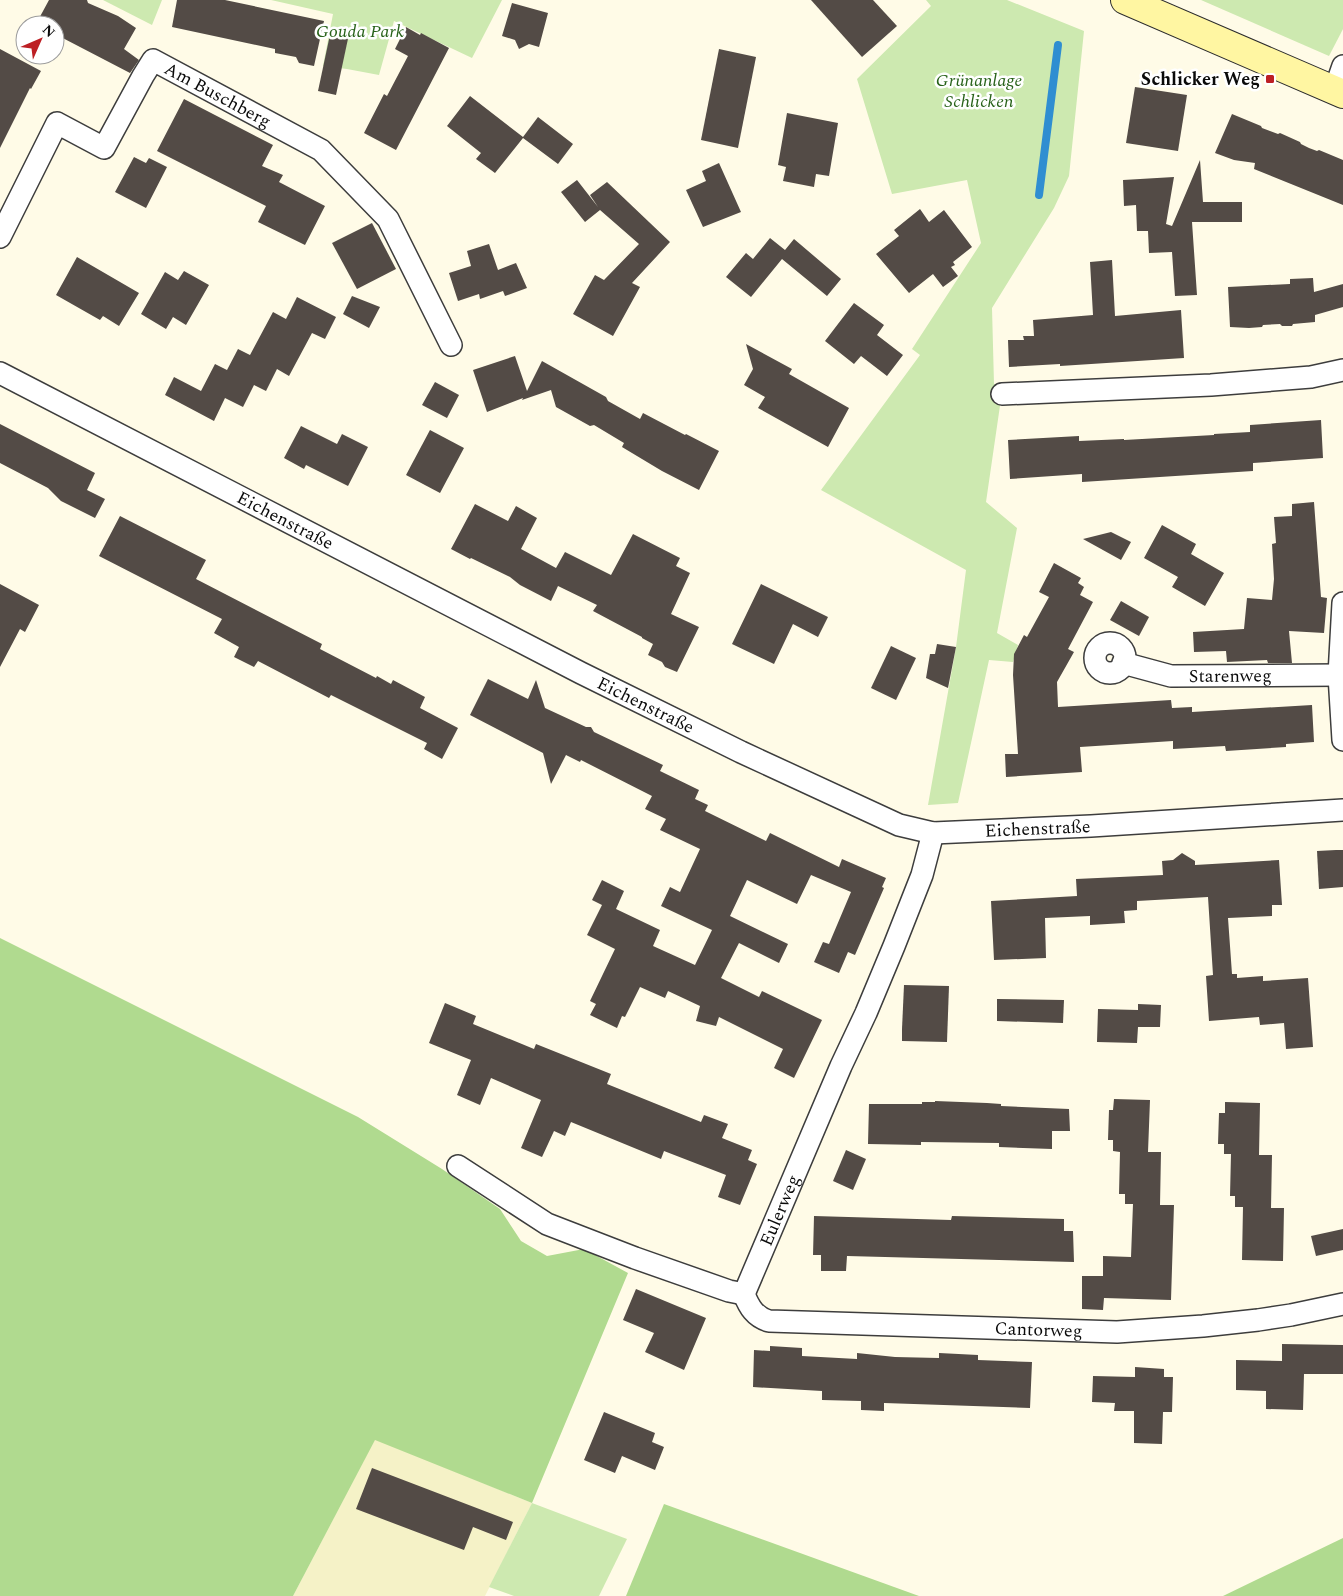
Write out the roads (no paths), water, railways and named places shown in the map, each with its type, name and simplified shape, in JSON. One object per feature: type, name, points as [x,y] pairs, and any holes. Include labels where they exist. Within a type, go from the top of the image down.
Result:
[{"type":"main road","points":[[1125,0],[1340,83]]},
{"type":"street","name":"Am Buschberg","points":[[0,237],[57,123],[104,148],[153,60],[321,150],[388,219],[451,345]]},
{"type":"street","points":[[1002,394],[1211,385],[1312,376],[1343,370]]},
{"type":"street","name":"Eichenstraße","points":[[0,373],[581,673],[851,804],[899,825],[933,833],[1091,826],[1343,810]]},
{"type":"street","points":[[1343,603],[1339,675],[1343,740]]},
{"type":"street","name":"Starenweg","points":[[1124,663],[1171,676],[1339,675]]},
{"type":"street","name":"Eulerweg","points":[[744,1294],[894,946],[922,875],[933,833]]},
{"type":"street","points":[[458,1166],[547,1224],[635,1258],[744,1294]]},
{"type":"street","name":"Cantorweg","points":[[744,1294],[747,1302],[759,1318],[769,1321],[1117,1332],[1258,1320],[1343,1304]]},
{"type":"waterway","points":[[1039,195],[1058,45]]},
{"type":"place","name":"Schlicker Weg","points":[[1270,79]]},
{"type":"park label","name":"Gouda Park","points":[[360,31]]},
{"type":"park label","name":"Grünanlage Schlicken","points":[[979,90]]}]
